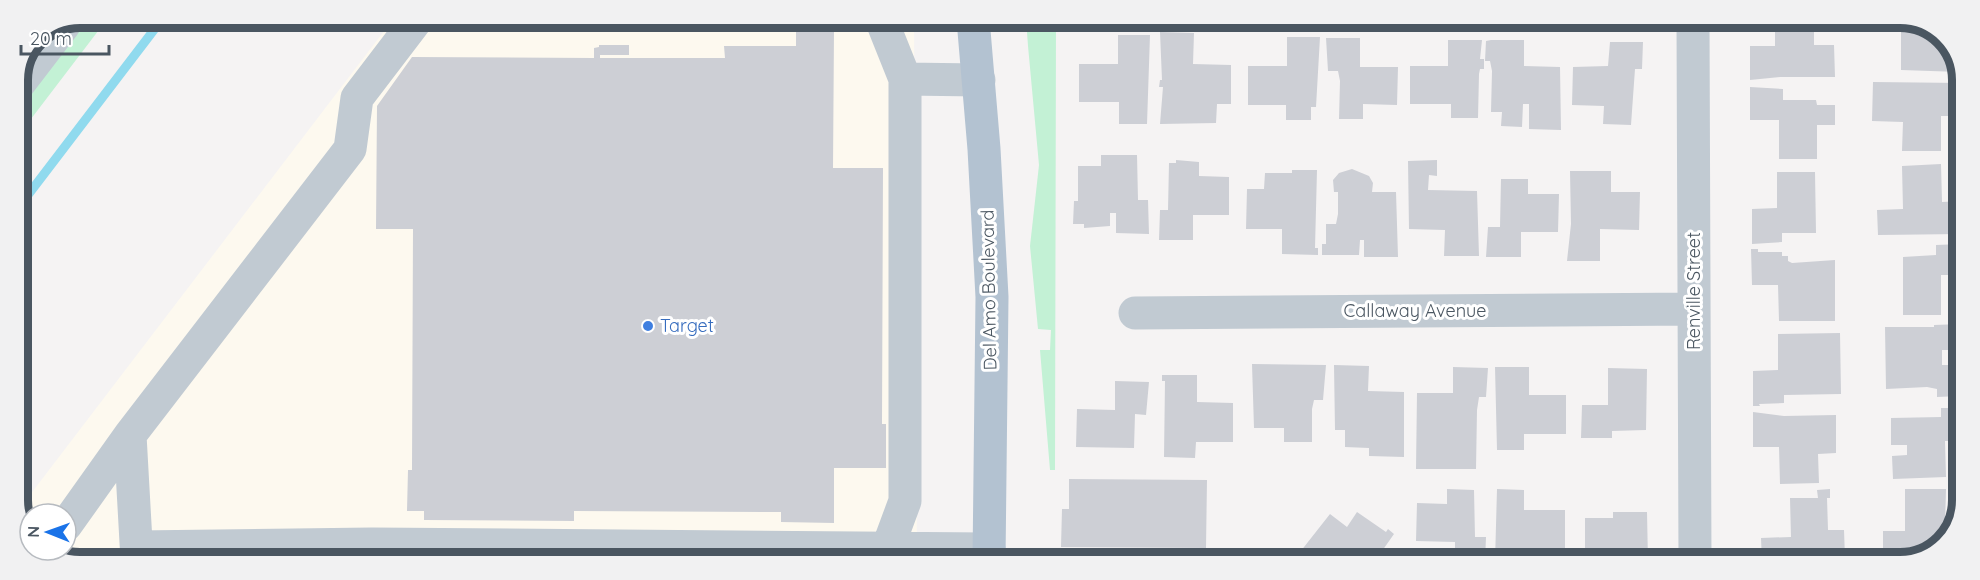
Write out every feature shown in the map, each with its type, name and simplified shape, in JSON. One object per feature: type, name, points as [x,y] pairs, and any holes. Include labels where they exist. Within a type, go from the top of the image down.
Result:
[{"type":"main road","name":"Del Amo Boulevard","points":[[974,28],[992,297],[989,552]]},
{"type":"street","points":[[78,508],[129,435],[350,149],[357,98],[410,28]]},
{"type":"street","points":[[885,28],[905,79],[905,501],[888,547]]},
{"type":"street","name":"Renville Street","points":[[1693,28],[1695,552]]},
{"type":"street","points":[[30,69],[57,34]]},
{"type":"street","points":[[905,79],[979,80]]},
{"type":"street","name":"Callaway Avenue","points":[[1135,313],[1694,309]]},
{"type":"street","points":[[129,435],[137,552]]},
{"type":"street","points":[[580,552],[888,547],[951,552]]},
{"type":"shaded area","points":[[386,28],[914,28],[917,552],[81,552],[78,552],[78,502],[29,502],[29,496]]},
{"type":"green space","points":[[81,28],[100,28],[28,123],[28,81],[32,61],[37,52],[52,37],[61,32]]},
{"type":"green space","points":[[1028,28],[1056,28],[1055,470],[1050,470],[1040,350],[1050,350],[1051,330],[1038,329],[1030,246],[1039,165]]},
{"type":"building","points":[[1775,28],[1845,28],[1845,32],[1814,32],[1814,45],[1834,45],[1835,77],[1780,77],[1750,80],[1750,46],[1775,46]]},
{"type":"building","points":[[1901,28],[1919,32],[1936,44],[1948,61],[1950,72],[1901,70]]},
{"type":"building","name":"Target","points":[[796,29],[834,30],[833,168],[883,168],[882,424],[886,424],[886,468],[834,468],[834,523],[781,522],[781,512],[574,511],[574,521],[424,520],[424,511],[407,511],[408,470],[412,470],[413,229],[376,229],[377,106],[412,57],[594,58],[594,48],[599,45],[629,45],[629,55],[600,55],[600,58],[725,58],[724,46],[796,46]]},
{"type":"building","points":[[1160,32],[1194,33],[1193,64],[1231,65],[1231,104],[1217,104],[1216,123],[1160,124],[1163,87],[1159,87],[1160,80],[1162,80]]},
{"type":"building","points":[[1118,35],[1150,35],[1147,124],[1119,124],[1119,102],[1079,102],[1079,64],[1118,64]]},
{"type":"building","points":[[1287,37],[1320,37],[1316,107],[1311,107],[1311,120],[1286,120],[1286,105],[1248,105],[1248,66],[1287,66]]},
{"type":"building","points":[[1326,38],[1360,38],[1360,67],[1398,67],[1397,105],[1363,104],[1363,119],[1339,119],[1340,81],[1338,71],[1328,71]]},
{"type":"building","points":[[1448,40],[1482,40],[1480,59],[1484,59],[1484,69],[1480,69],[1479,74],[1478,118],[1451,118],[1451,104],[1410,104],[1410,66],[1448,66]]},
{"type":"building","points":[[1524,40],[1524,66],[1560,67],[1561,130],[1529,129],[1529,104],[1523,104],[1522,127],[1501,126],[1502,112],[1491,112],[1492,71],[1490,61],[1485,61],[1486,41]]},
{"type":"building","points":[[1610,42],[1643,42],[1642,69],[1635,69],[1631,125],[1603,124],[1604,106],[1572,105],[1573,67],[1608,66]]},
{"type":"building","points":[[1873,82],[1951,83],[1951,116],[1941,116],[1941,151],[1902,151],[1903,122],[1872,121]]},
{"type":"building","points":[[1750,87],[1783,89],[1783,100],[1816,100],[1817,105],[1835,105],[1835,125],[1817,125],[1817,159],[1779,159],[1779,120],[1750,120]]},
{"type":"building","points":[[1101,155],[1137,155],[1138,200],[1148,200],[1149,234],[1116,233],[1116,213],[1110,213],[1110,226],[1084,228],[1084,224],[1073,224],[1074,201],[1078,201],[1078,166],[1101,166]]},
{"type":"building","points":[[1176,160],[1199,162],[1199,176],[1229,177],[1229,215],[1193,215],[1193,240],[1159,240],[1160,210],[1168,210],[1169,163],[1176,163]]},
{"type":"building","points":[[1437,160],[1437,176],[1429,175],[1428,190],[1477,191],[1479,256],[1444,256],[1445,230],[1409,229],[1408,161]]},
{"type":"building","points":[[1941,164],[1942,202],[1951,202],[1951,234],[1878,235],[1877,210],[1903,209],[1902,166]]},
{"type":"building","points":[[1352,169],[1369,176],[1373,183],[1372,192],[1396,192],[1398,257],[1364,257],[1364,240],[1360,240],[1359,255],[1322,255],[1322,244],[1326,244],[1326,224],[1336,224],[1338,214],[1338,192],[1334,192],[1333,180],[1339,173]]},
{"type":"building","points":[[1292,170],[1317,170],[1315,248],[1318,248],[1318,255],[1282,254],[1282,229],[1246,229],[1247,189],[1264,189],[1265,173],[1292,173]]},
{"type":"building","points":[[1570,171],[1611,171],[1611,192],[1640,192],[1639,230],[1600,229],[1600,261],[1567,261],[1571,224]]},
{"type":"building","points":[[1777,172],[1815,172],[1816,233],[1782,233],[1782,242],[1752,244],[1752,209],[1777,208]]},
{"type":"building","points":[[1501,179],[1528,179],[1528,194],[1559,194],[1558,232],[1521,232],[1521,257],[1486,257],[1488,227],[1500,227]]},
{"type":"building","points":[[1951,244],[1951,275],[1941,275],[1941,315],[1903,315],[1903,257],[1936,255],[1936,245]]},
{"type":"building","points":[[1751,249],[1758,249],[1758,252],[1782,252],[1782,256],[1788,256],[1788,261],[1792,263],[1835,260],[1835,321],[1779,321],[1778,285],[1752,285]]},
{"type":"building","points":[[1952,324],[1952,350],[1942,350],[1942,365],[1952,365],[1952,396],[1937,397],[1937,389],[1927,387],[1886,389],[1885,327],[1934,327],[1934,325]]},
{"type":"building","points":[[1840,333],[1841,394],[1784,395],[1784,403],[1753,406],[1753,371],[1778,370],[1778,334]]},
{"type":"building","points":[[1252,364],[1326,365],[1323,400],[1314,400],[1312,409],[1312,442],[1284,442],[1284,428],[1254,428]]},
{"type":"building","points":[[1334,365],[1369,366],[1368,391],[1404,392],[1404,457],[1369,456],[1369,448],[1345,447],[1345,430],[1335,430]]},
{"type":"building","points":[[1453,367],[1488,368],[1486,397],[1479,397],[1477,410],[1476,469],[1416,469],[1417,393],[1453,393]]},
{"type":"building","points":[[1495,367],[1529,367],[1529,395],[1566,395],[1566,434],[1524,434],[1524,450],[1497,450]]},
{"type":"building","points":[[1608,368],[1647,369],[1646,430],[1612,431],[1612,438],[1581,438],[1582,405],[1608,405]]},
{"type":"building","points":[[1162,375],[1197,375],[1197,402],[1233,403],[1233,442],[1196,442],[1195,458],[1164,457],[1165,381],[1162,381]]},
{"type":"building","points":[[1115,381],[1149,382],[1146,415],[1135,414],[1134,448],[1076,447],[1077,409],[1115,410]]},
{"type":"building","points":[[1941,408],[1952,408],[1952,441],[1945,441],[1946,477],[1893,479],[1892,456],[1907,455],[1907,445],[1891,445],[1891,418],[1941,417]]},
{"type":"building","points":[[1753,412],[1784,416],[1836,415],[1836,453],[1818,454],[1819,483],[1780,484],[1779,447],[1753,447]]},
{"type":"building","points":[[1069,479],[1207,480],[1206,548],[1061,547],[1062,509],[1069,509]]},
{"type":"building","points":[[1447,489],[1474,490],[1475,537],[1486,537],[1485,552],[1455,552],[1455,542],[1416,541],[1417,503],[1447,504]]},
{"type":"building","points":[[1497,489],[1524,490],[1524,510],[1565,510],[1565,549],[1495,552]]},
{"type":"building","points":[[1830,489],[1830,498],[1827,498],[1828,530],[1844,530],[1845,552],[1762,552],[1761,538],[1791,537],[1790,498],[1818,498],[1817,490]]},
{"type":"building","points":[[1905,489],[1946,489],[1945,524],[1931,541],[1916,549],[1883,552],[1883,531],[1905,531]]},
{"type":"building","points":[[1357,512],[1386,532],[1388,529],[1394,534],[1381,552],[1300,552],[1330,514],[1347,527]]},
{"type":"building","points":[[1613,512],[1647,512],[1648,552],[1585,551],[1585,518],[1613,518]]},
{"type":"waterway","points":[[28,195],[155,28]]},
{"type":"place","name":"Target","points":[[648,326]]}]
